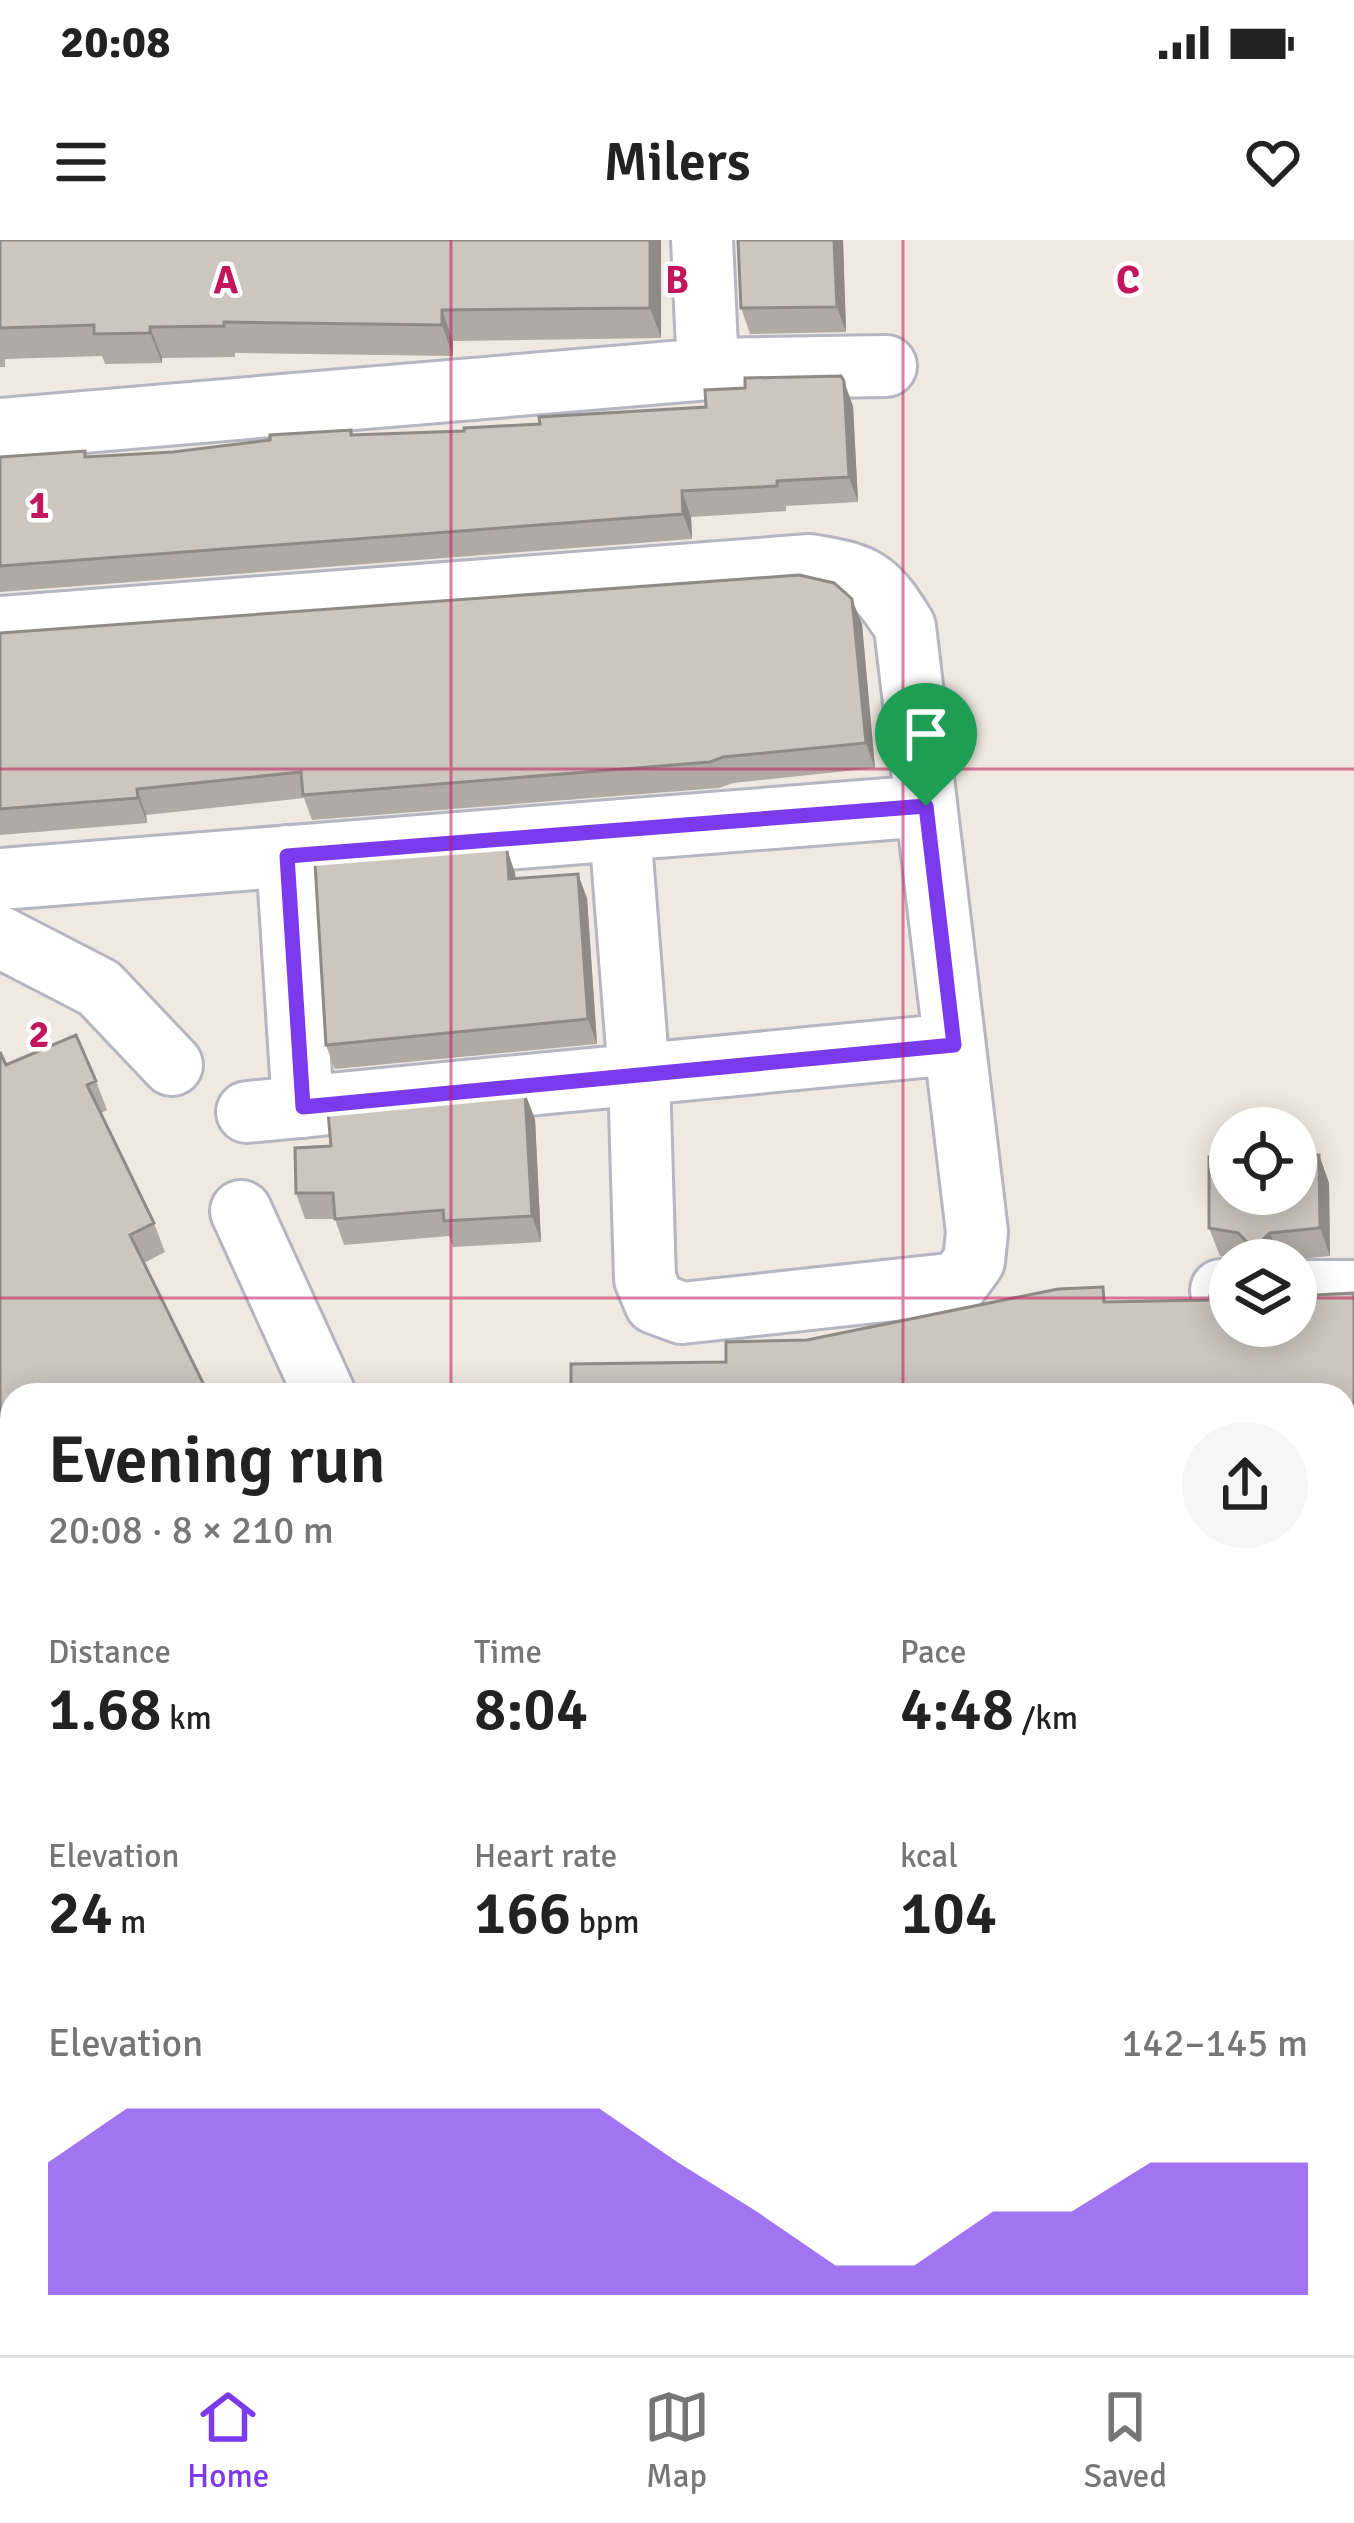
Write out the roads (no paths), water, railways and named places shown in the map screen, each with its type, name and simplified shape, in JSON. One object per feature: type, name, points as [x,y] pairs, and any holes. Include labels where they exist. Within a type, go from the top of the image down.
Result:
[{"type":"street","points":[[703,240],[708,369]]},
{"type":"street","points":[[0,429],[708,369],[886,366]]},
{"type":"street","points":[[0,627],[810,565],[853,572],[884,593],[905,627],[977,1232],[974,1261],[958,1283],[682,1312],[656,1303],[645,1279],[639,1075],[620,830]]},
{"type":"street","points":[[0,879],[926,806]]},
{"type":"street","points":[[287,856],[275,1109],[954,1045]]},
{"type":"street","points":[[0,937],[99,988],[172,1065]]},
{"type":"street","points":[[241,1211],[320,1383]]},
{"type":"street","points":[[1317,1291],[1354,1291]]}]
